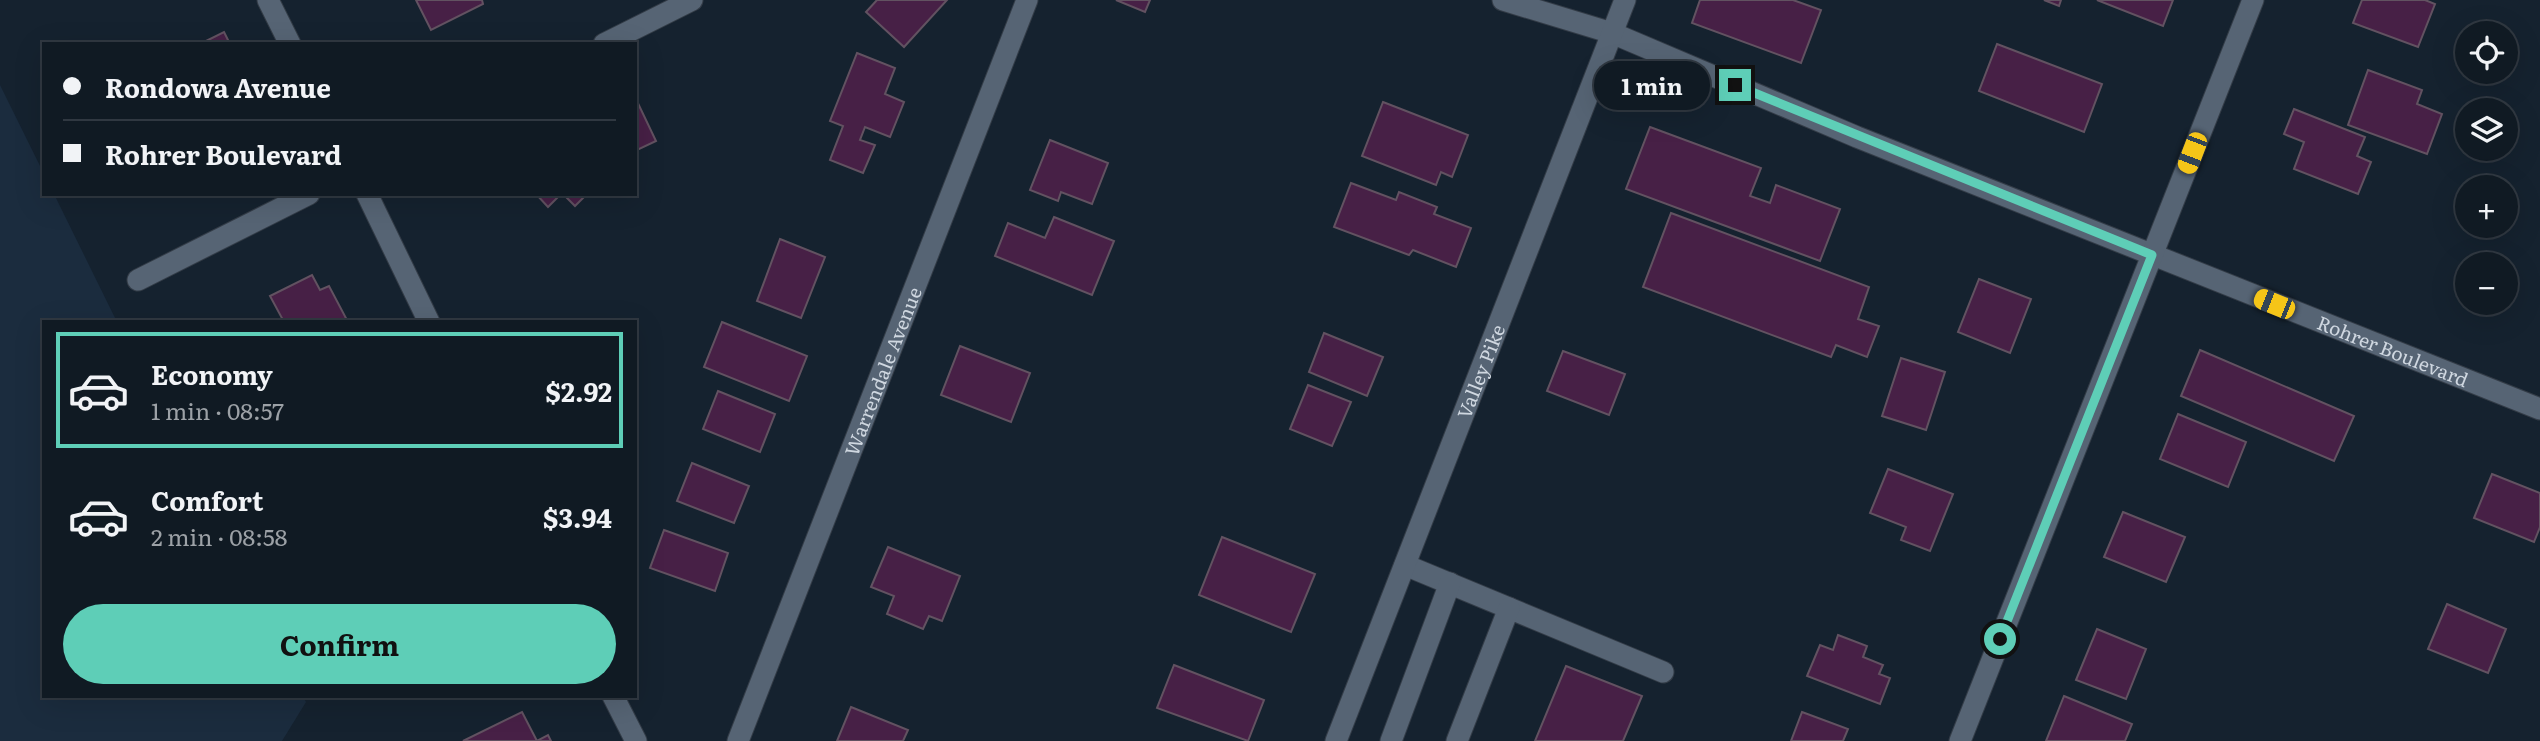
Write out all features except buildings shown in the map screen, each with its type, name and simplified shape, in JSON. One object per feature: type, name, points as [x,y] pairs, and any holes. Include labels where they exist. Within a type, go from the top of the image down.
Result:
[{"type":"street","points":[[268,0],[289,42]]},
{"type":"street","points":[[608,42],[692,0]]},
{"type":"street","name":"Warrendale Avenue","points":[[738,741],[1027,0]]},
{"type":"street","name":"Rohrer Boulevard","points":[[1503,0],[1612,33],[1857,137],[2540,409]]},
{"type":"street","name":"Valley Pike","points":[[1336,741],[1625,0]]},
{"type":"street","points":[[1960,741],[2253,0]]},
{"type":"street","points":[[138,280],[305,196]]},
{"type":"street","points":[[367,196],[428,320]]},
{"type":"street","points":[[1405,565],[1663,672]]},
{"type":"street","points":[[1391,741],[1450,583]]},
{"type":"street","points":[[1457,741],[1509,608]]},
{"type":"street","points":[[614,698],[636,741]]},
{"type":"shaded area","points":[[0,85],[42,170],[42,196],[55,196],[116,320],[42,320],[42,698],[304,698],[306,702],[282,741],[0,741]]},
{"type":"route","points":[[1735,85],[2152,255],[2000,639]]}]
